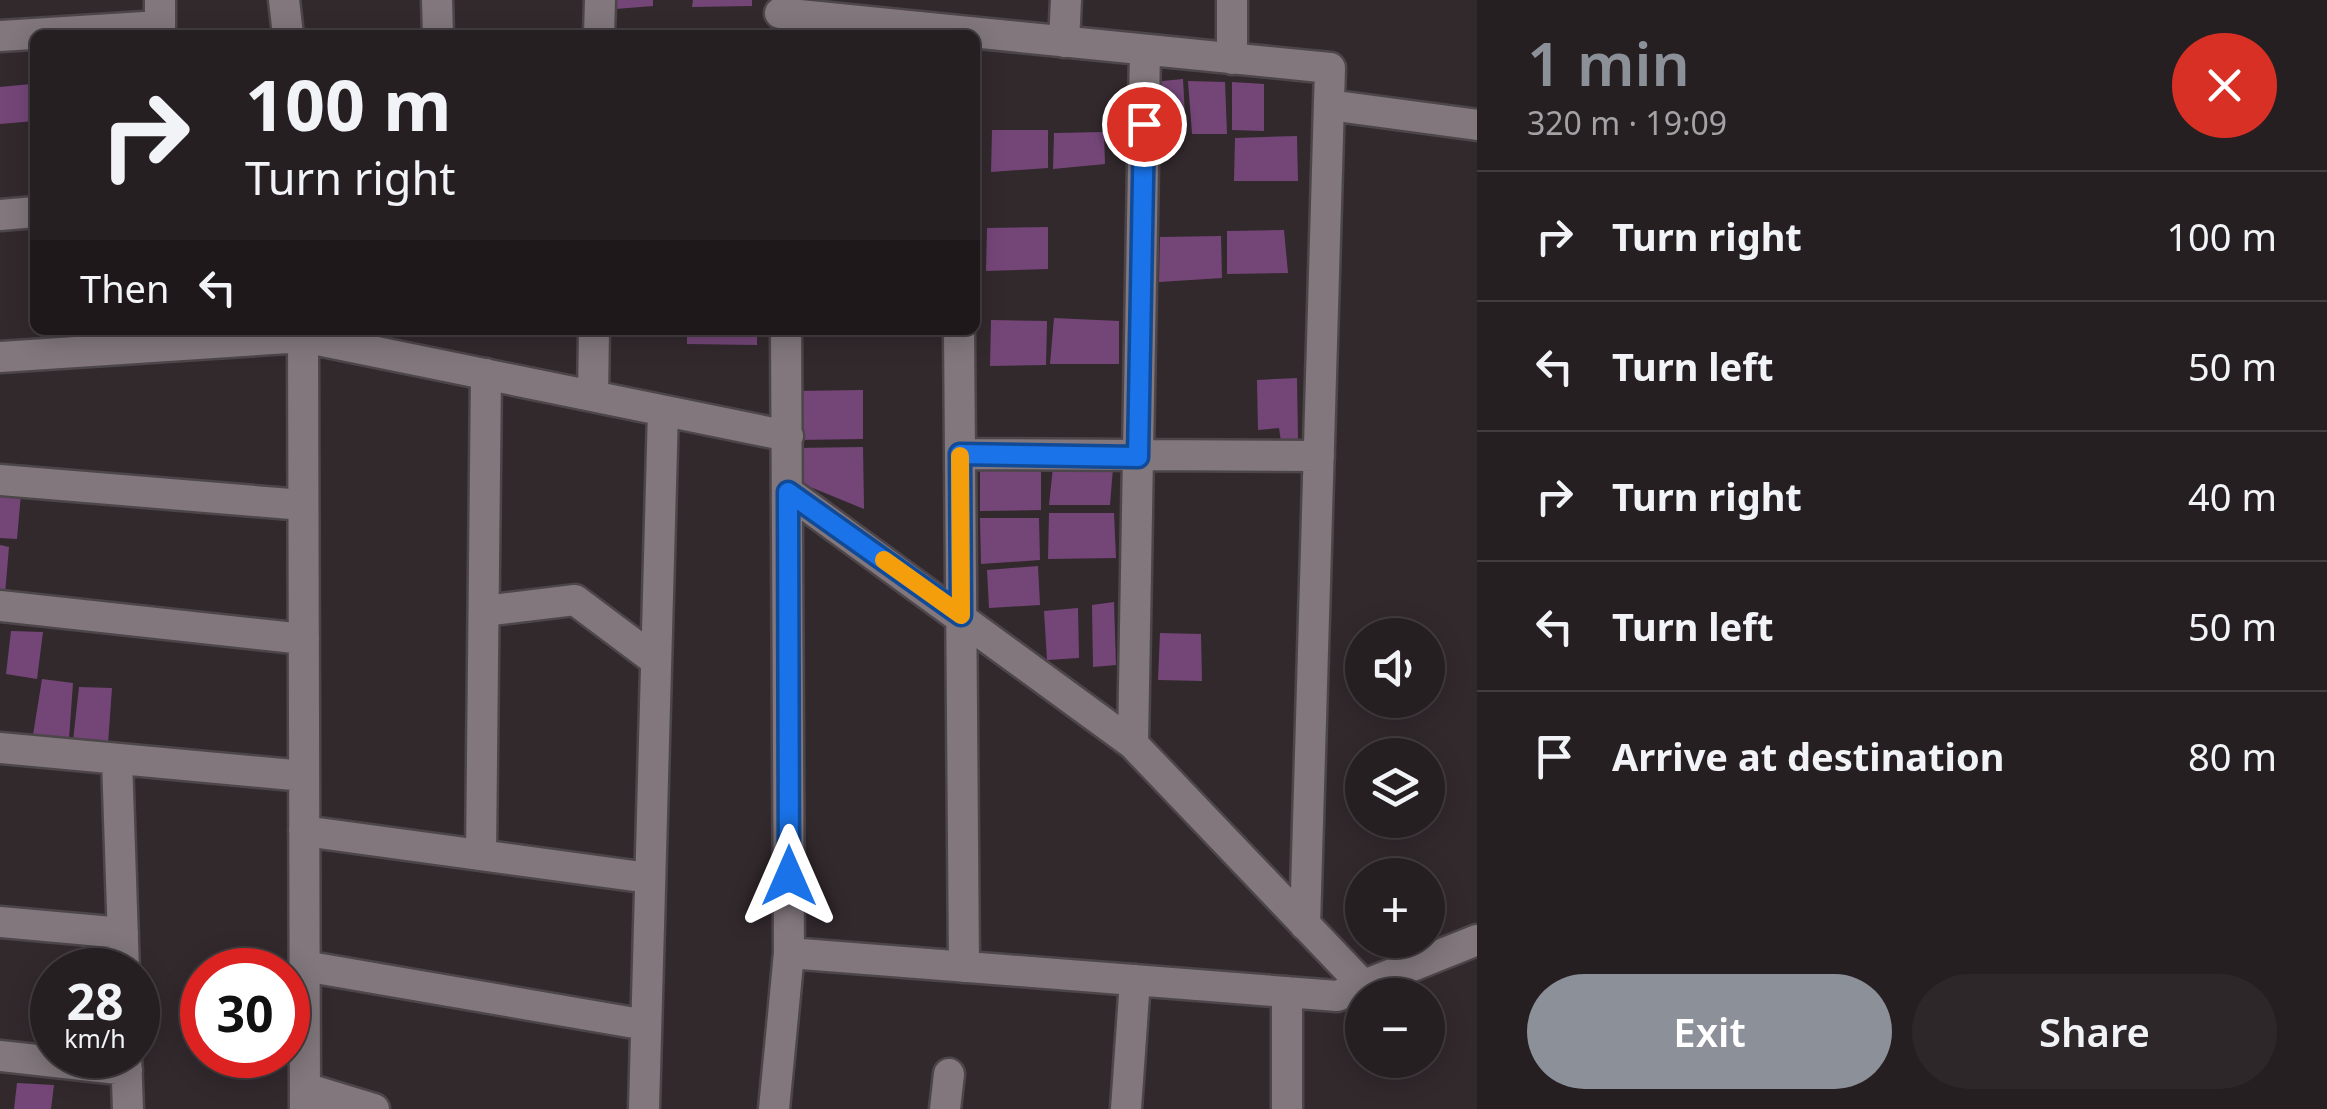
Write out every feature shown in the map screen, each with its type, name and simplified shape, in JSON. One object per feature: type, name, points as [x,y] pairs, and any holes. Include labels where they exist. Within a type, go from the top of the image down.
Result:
[{"type":"street","points":[[96,30],[160,26],[160,0]]},
{"type":"street","points":[[284,0],[287,30]]},
{"type":"street","points":[[437,0],[438,30]]},
{"type":"street","points":[[599,30],[600,0]]},
{"type":"street","points":[[1064,42],[1066,0]]},
{"type":"street","points":[[1232,0],[1232,59]]},
{"type":"street","points":[[780,16],[925,30]]},
{"type":"street","points":[[0,36],[30,34]]},
{"type":"street","points":[[980,35],[1330,68],[1305,925]]},
{"type":"street","points":[[1133,744],[1146,50]]},
{"type":"street","points":[[1329,105],[1477,126]]},
{"type":"street","points":[[0,215],[30,212]]},
{"type":"street","points":[[0,357],[290,335]]},
{"type":"street","points":[[303,335],[304,948]]},
{"type":"street","points":[[308,335],[788,436]]},
{"type":"street","points":[[593,396],[594,335]]},
{"type":"street","points":[[774,1109],[789,953],[786,335]]},
{"type":"street","points":[[959,335],[964,967]]},
{"type":"street","points":[[482,855],[486,374]]},
{"type":"street","points":[[644,1109],[664,411]]},
{"type":"street","points":[[960,454],[1319,456]]},
{"type":"street","points":[[0,480],[303,506]]},
{"type":"street","points":[[788,492],[1133,744],[1356,978]]},
{"type":"street","points":[[484,611],[575,600],[656,660]]},
{"type":"street","points":[[0,606],[304,639]]},
{"type":"street","points":[[0,748],[304,776]]},
{"type":"street","points":[[117,758],[123,948]]},
{"type":"street","points":[[304,831],[649,878]]},
{"type":"street","points":[[0,922],[123,933]]},
{"type":"street","points":[[1381,978],[1477,940]]},
{"type":"street","points":[[789,953],[1337,996],[1345,993]]},
{"type":"street","points":[[310,967],[646,1025]]},
{"type":"street","points":[[1126,1109],[1134,980]]},
{"type":"street","points":[[1286,992],[1287,1109]]},
{"type":"street","points":[[0,1056],[30,1058]]},
{"type":"street","points":[[945,1109],[949,1074]]},
{"type":"street","points":[[127,1078],[128,1109]]},
{"type":"street","points":[[305,1098],[374,1109]]},
{"type":"building","points":[[616,0],[653,0],[653,6],[615,9]]},
{"type":"building","points":[[693,0],[752,0],[752,6],[692,7]]},
{"type":"building","points":[[1183,79],[1186,134],[1154,137],[1153,82]]},
{"type":"building","points":[[1188,81],[1225,82],[1227,134],[1192,134]]},
{"type":"building","points":[[1232,82],[1264,84],[1264,131],[1232,130]]},
{"type":"building","points":[[30,84],[30,121],[0,124],[0,87]]},
{"type":"building","points":[[992,130],[1048,130],[1048,168],[991,172]]},
{"type":"building","points":[[1104,132],[1105,164],[1053,169],[1054,133]]},
{"type":"building","points":[[1297,136],[1298,181],[1234,181],[1235,138]]},
{"type":"building","points":[[1048,227],[1048,269],[986,271],[987,228]]},
{"type":"building","points":[[1284,230],[1288,273],[1227,274],[1227,231]]},
{"type":"building","points":[[1221,236],[1222,278],[1159,282],[1160,237]]},
{"type":"building","points":[[1054,318],[1119,321],[1119,364],[1050,364]]},
{"type":"building","points":[[991,320],[1047,321],[1046,365],[990,366]]},
{"type":"building","points":[[687,335],[757,335],[757,345],[687,344]]},
{"type":"building","points":[[1297,378],[1298,441],[1281,442],[1279,428],[1258,430],[1257,380]]},
{"type":"building","points":[[863,390],[863,439],[797,440],[794,391]]},
{"type":"building","points":[[863,447],[864,509],[798,482],[796,448]]},
{"type":"building","points":[[1053,467],[1113,468],[1110,505],[1049,505]]},
{"type":"building","points":[[980,471],[1041,471],[1041,510],[980,511]]},
{"type":"building","points":[[0,491],[21,494],[17,539],[0,538]]},
{"type":"building","points":[[1049,513],[1114,513],[1116,558],[1048,559]]},
{"type":"building","points":[[980,518],[1039,518],[1040,560],[981,564]]},
{"type":"building","points":[[0,545],[9,547],[5,594],[0,593]]},
{"type":"building","points":[[1038,566],[1040,605],[989,608],[987,570]]},
{"type":"building","points":[[1114,602],[1116,665],[1093,667],[1092,605]]},
{"type":"building","points":[[1078,608],[1079,658],[1047,660],[1044,611]]},
{"type":"building","points":[[11,631],[43,632],[37,679],[6,674]]},
{"type":"building","points":[[1160,633],[1201,634],[1202,681],[1158,680]]},
{"type":"building","points":[[42,679],[73,683],[69,739],[33,735]]},
{"type":"building","points":[[79,687],[112,688],[108,744],[73,741]]},
{"type":"building","points":[[17,1083],[54,1085],[51,1109],[14,1109]]},
{"type":"slow traffic","points":[[884,560],[961,615],[960,456]]},
{"type":"route","points":[[789,876],[788,492],[961,615],[960,454],[1138,457],[1144,124]]}]
